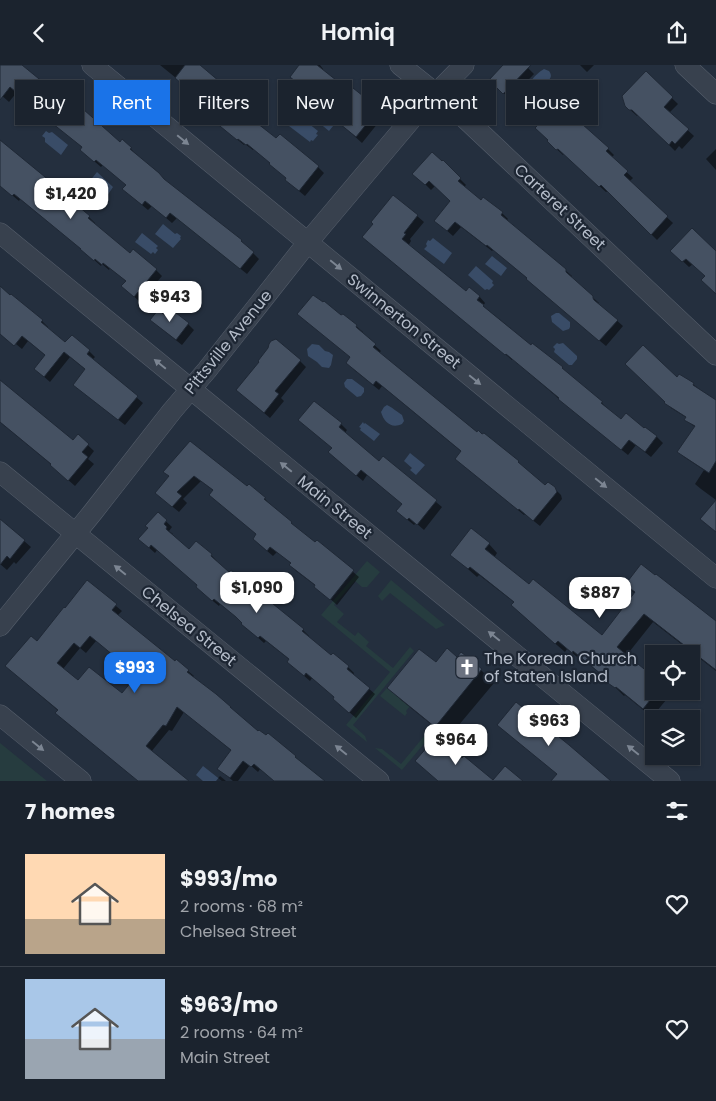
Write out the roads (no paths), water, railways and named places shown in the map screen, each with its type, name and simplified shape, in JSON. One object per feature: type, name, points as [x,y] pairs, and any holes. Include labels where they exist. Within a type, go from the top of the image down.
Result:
[{"type":"street","name":"Swinnerton Street","points":[[92,65],[716,578]]},
{"type":"street","name":"Carteret Street","points":[[400,65],[419,80]]},
{"type":"street","name":"Pittsville Avenue","points":[[450,80],[464,65]]},
{"type":"street","points":[[685,65],[716,94]]},
{"type":"street","name":"Pittsville Avenue","points":[[0,626],[208,370],[308,242],[406,125]]},
{"type":"street","name":"Carteret Street","points":[[473,125],[716,355]]},
{"type":"street","name":"Main Street","points":[[0,233],[670,781]]},
{"type":"street","name":"Chelsea Street","points":[[0,472],[379,781]]},
{"type":"street","points":[[0,715],[81,781]]},
{"type":"water","points":[[544,69],[549,71],[551,77],[549,80],[532,80]]},
{"type":"water","points":[[310,125],[318,131],[316,134],[318,135],[310,142],[289,126]]},
{"type":"water","points":[[322,125],[334,125],[329,131]]},
{"type":"water","points":[[46,131],[52,132],[68,145],[61,155],[45,142],[45,138],[42,136]]},
{"type":"water","points":[[97,172],[113,187],[107,196],[89,182]]},
{"type":"water","points":[[163,224],[175,234],[177,233],[181,236],[181,239],[173,248],[155,234]]},
{"type":"water","points":[[142,233],[158,246],[155,254],[153,252],[151,254],[135,242]]},
{"type":"water","points":[[433,238],[452,253],[444,264],[424,249],[427,246],[428,240],[430,241]]},
{"type":"water","points":[[492,256],[507,268],[501,276],[485,264]]},
{"type":"water","points":[[476,266],[493,281],[494,285],[489,290],[485,290],[468,275]]},
{"type":"water","points":[[559,313],[570,322],[569,329],[563,331],[552,322],[551,316]]},
{"type":"water","points":[[557,343],[563,343],[577,356],[572,365],[569,365],[554,352],[555,349],[553,347]]},
{"type":"water","points":[[312,344],[319,345],[333,355],[329,368],[322,367],[308,356],[307,349]]},
{"type":"water","points":[[347,379],[352,379],[364,388],[361,396],[357,397],[345,387],[344,383]]},
{"type":"water","points":[[387,405],[402,415],[404,421],[402,424],[394,426],[386,422],[381,412]]},
{"type":"water","points":[[363,422],[380,434],[374,441],[360,430],[361,428],[359,427]]},
{"type":"water","points":[[410,453],[425,465],[416,475],[410,470],[412,468],[404,461]]},
{"type":"water","points":[[203,766],[222,781],[203,781],[196,775]]},
{"type":"place","name":"The Korean Church of Staten Island","points":[[467,667]]}]
